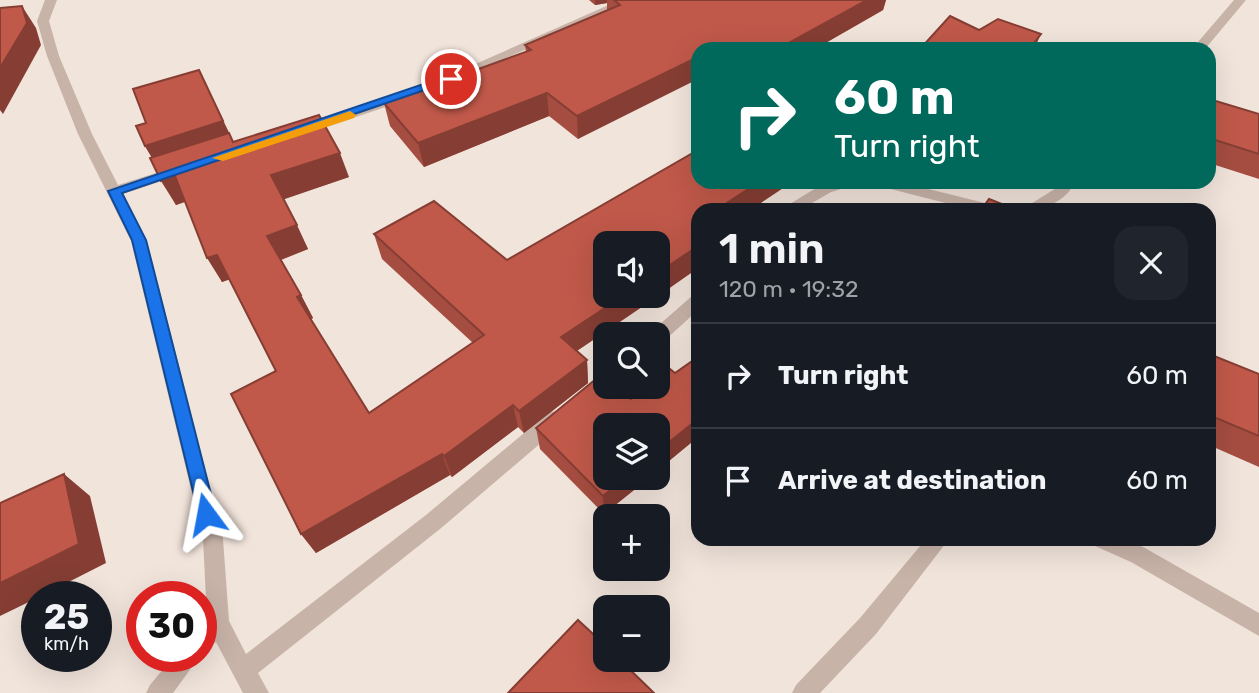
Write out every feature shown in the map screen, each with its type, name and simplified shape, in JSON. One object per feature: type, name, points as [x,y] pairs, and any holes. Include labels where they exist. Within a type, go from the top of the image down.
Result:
[{"type":"street","points":[[51,0],[38,22],[85,134],[139,240],[177,386],[212,539],[218,623],[242,671],[257,693]]},
{"type":"street","points":[[281,137],[451,79],[579,19],[630,0]]},
{"type":"street","points":[[1204,42],[1240,0]]},
{"type":"street","points":[[115,191],[191,166]]},
{"type":"street","points":[[800,203],[824,189]]},
{"type":"street","points":[[908,189],[965,203]]},
{"type":"street","points":[[1041,203],[1064,189]]},
{"type":"street","points":[[670,325],[691,306]]},
{"type":"street","points":[[242,671],[433,522],[572,405]]},
{"type":"street","points":[[804,693],[868,626],[933,546]]},
{"type":"street","points":[[1118,546],[1259,625]]},
{"type":"street","points":[[158,693],[176,672]]},
{"type":"building","points":[[614,0],[867,0],[790,42],[691,42],[691,60],[577,116],[547,93],[418,143],[384,103],[531,50],[525,45],[620,5]]},
{"type":"building","points":[[22,6],[27,23],[0,68],[0,8]]},
{"type":"building","points":[[950,16],[979,30],[998,19],[1041,34],[1035,42],[926,42]]},
{"type":"building","points":[[199,70],[223,121],[145,146],[136,126],[146,123],[133,89]]},
{"type":"building","points":[[1216,101],[1259,114],[1259,154],[1216,140]]},
{"type":"building","points":[[319,115],[340,153],[271,175],[297,225],[267,236],[301,295],[297,297],[369,413],[484,335],[374,234],[434,201],[507,260],[691,154],[691,189],[748,189],[727,203],[691,203],[691,251],[670,265],[670,231],[593,231],[593,308],[605,308],[561,337],[587,360],[519,411],[513,405],[444,456],[442,454],[301,534],[231,394],[276,371],[217,255],[207,258],[175,176],[161,181],[150,158],[229,133],[233,142]]},
{"type":"building","points":[[1216,357],[1259,374],[1259,436],[1216,418]]},
{"type":"building","points":[[691,362],[691,425],[670,441],[670,413],[593,413],[593,486],[536,428],[593,381],[593,399],[670,399],[670,369],[675,373]]},
{"type":"building","points":[[64,474],[79,544],[0,583],[0,503]]},
{"type":"building","points":[[597,490],[610,490],[603,496]]},
{"type":"building","points":[[578,620],[593,634],[593,672],[632,672],[654,693],[508,693]]},
{"type":"slow traffic","points":[[218,158],[350,115]]},
{"type":"route","points":[[206,514],[177,386],[139,240],[115,191],[358,113],[451,79]]}]
